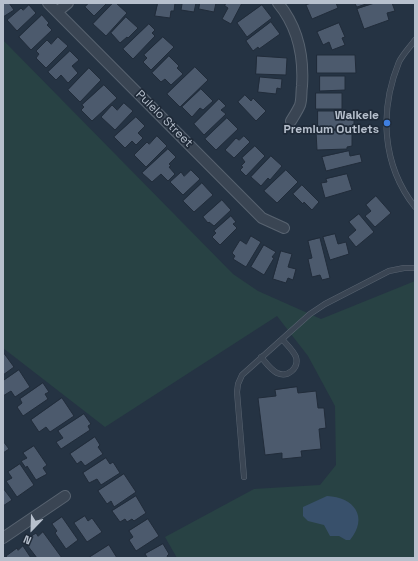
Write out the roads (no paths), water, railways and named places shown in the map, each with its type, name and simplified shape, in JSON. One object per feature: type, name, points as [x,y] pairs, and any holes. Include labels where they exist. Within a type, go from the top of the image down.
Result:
[{"type":"street","name":"Pulelo Street","points":[[48,3],[262,218],[284,228]]},
{"type":"street","points":[[57,12],[68,3]]},
{"type":"street","points":[[278,3],[292,25],[298,38],[302,55],[303,76],[301,104],[291,121]]},
{"type":"street","points":[[3,538],[65,496]]},
{"type":"lane","points":[[415,40],[400,61],[393,81],[389,98],[386,129],[388,150],[393,170],[402,188],[415,207]]},
{"type":"lane","points":[[244,477],[236,392],[242,375],[310,314],[325,304],[389,271],[404,268],[415,268]]},
{"type":"lane","points":[[261,358],[276,373],[285,375],[293,370],[296,357],[282,339]]},
{"type":"water","points":[[327,496],[345,500],[356,510],[358,524],[356,532],[350,540],[346,540],[339,536],[330,536],[324,525],[308,521],[303,516],[303,507]]},
{"type":"place","name":"Waikele Premium Outlets","points":[[387,123]]}]
